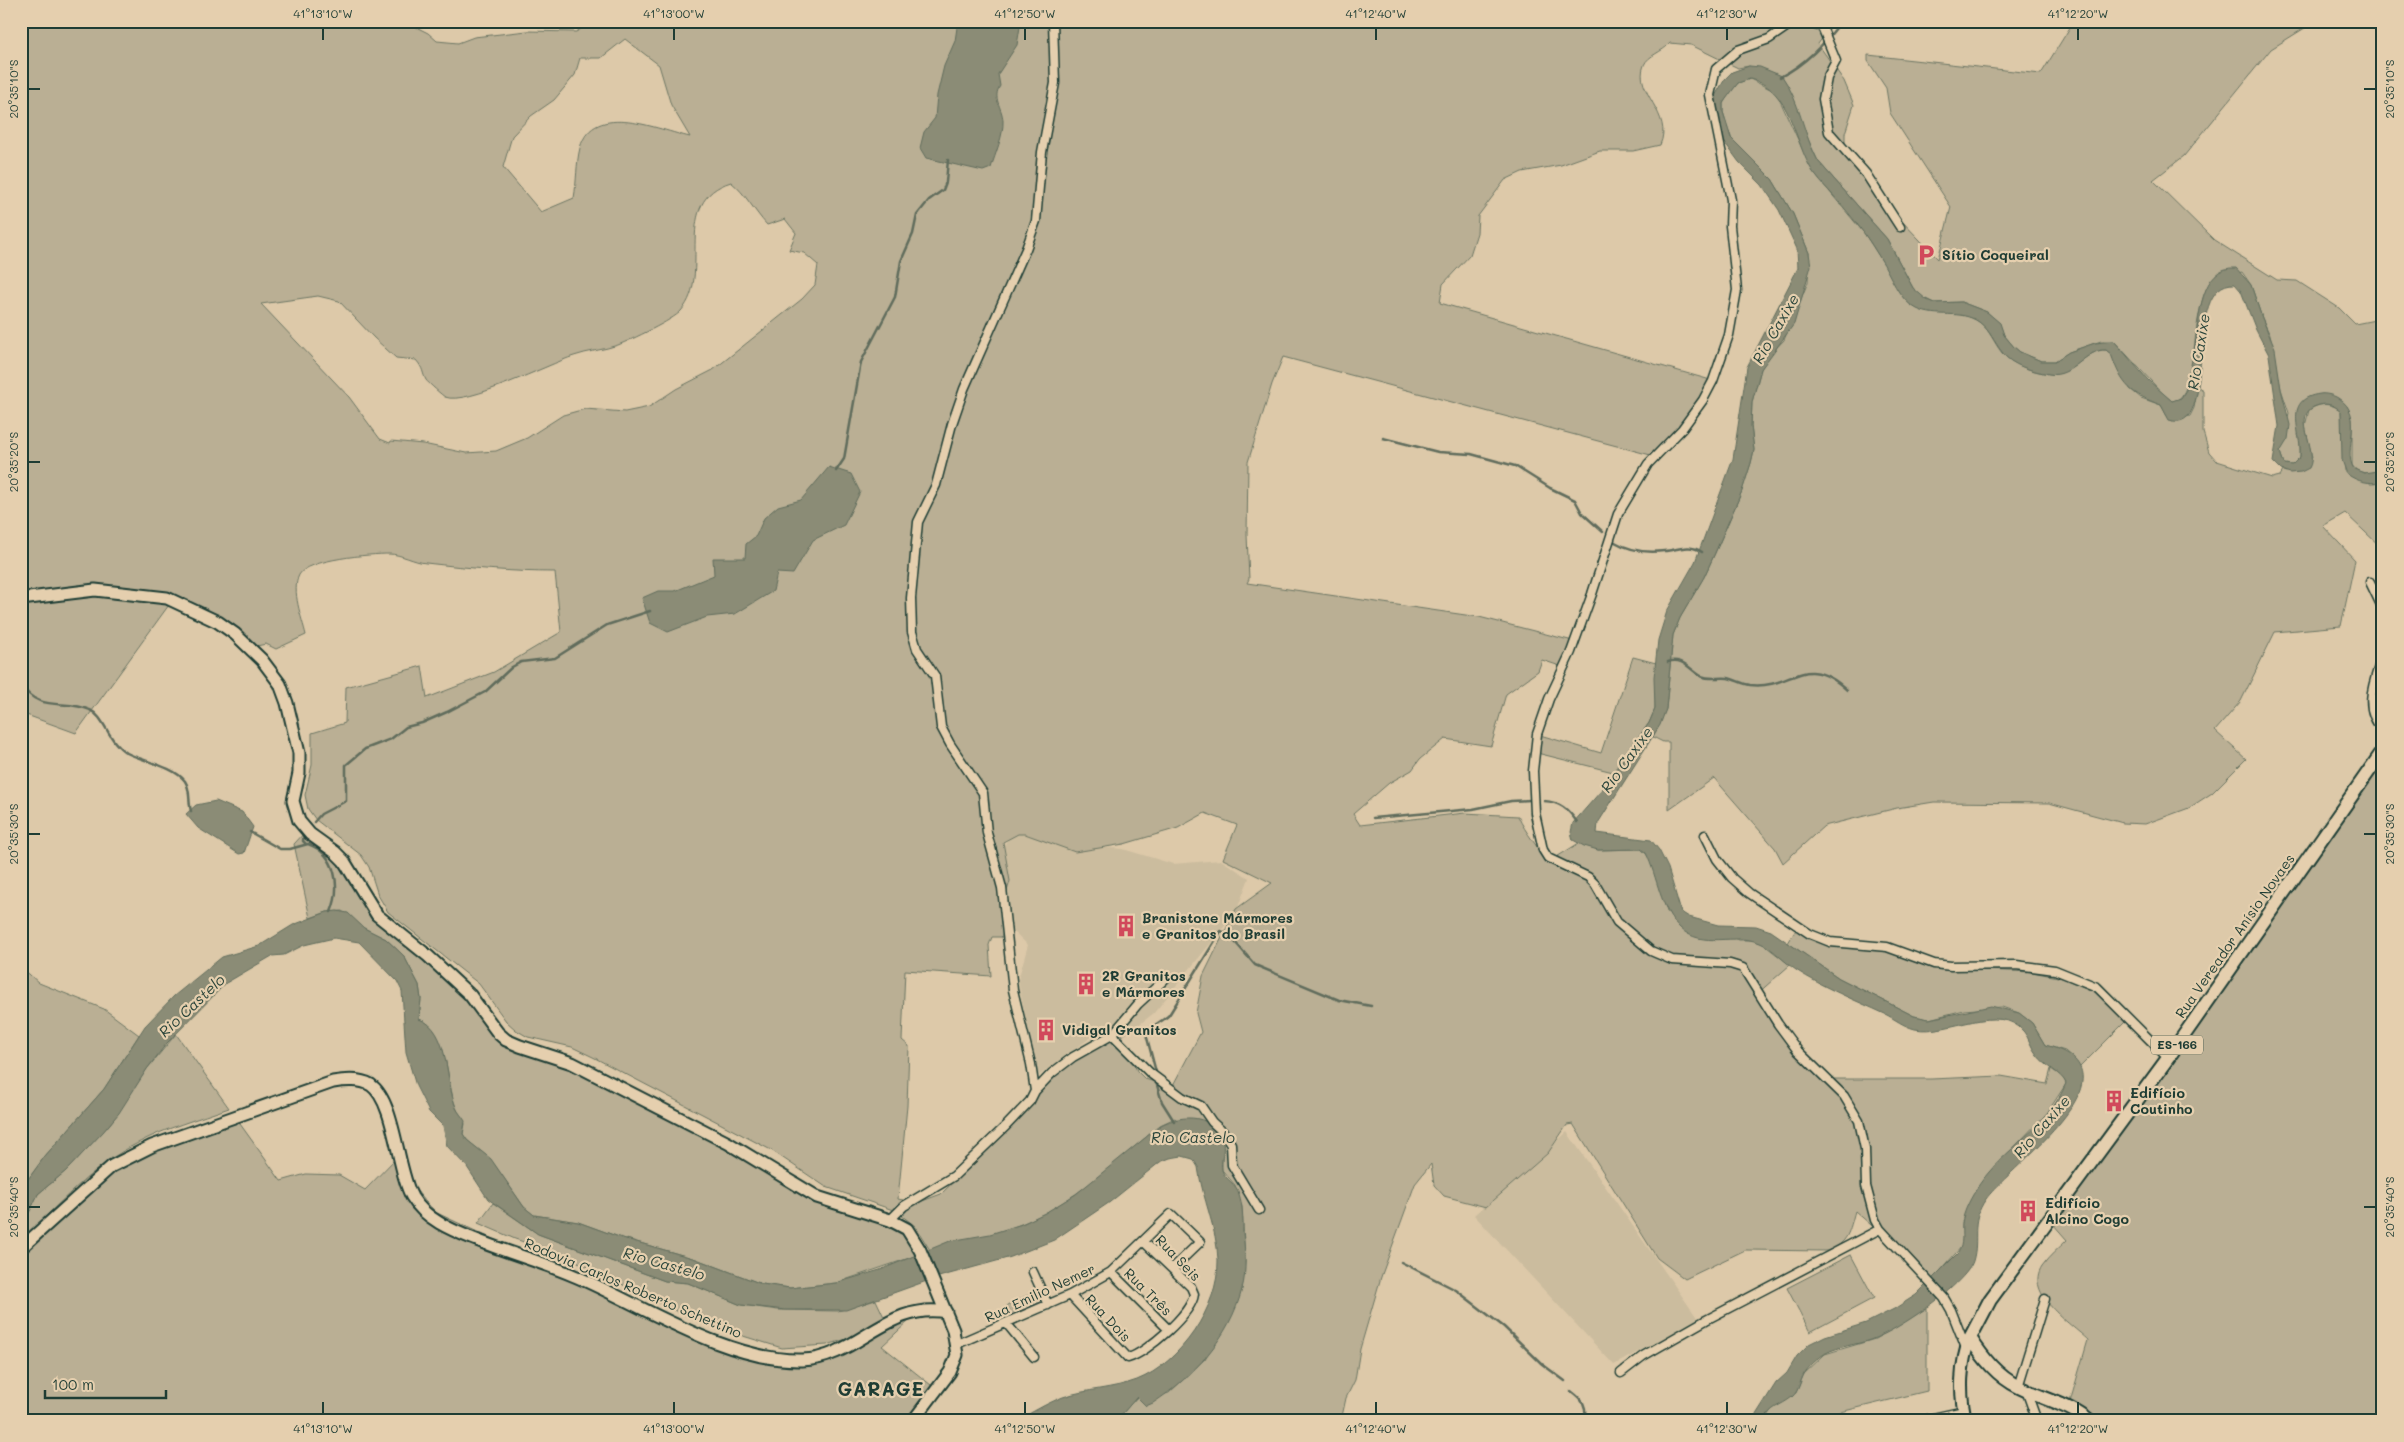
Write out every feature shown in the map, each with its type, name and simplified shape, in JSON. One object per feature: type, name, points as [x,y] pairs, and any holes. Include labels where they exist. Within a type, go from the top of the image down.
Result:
[{"type":"main road","points":[[21,599],[95,590],[167,598],[218,622],[235,634],[262,660],[280,684],[287,703],[300,753],[299,773],[293,801],[299,821],[310,834],[336,852],[344,861],[377,915],[428,956],[470,995],[498,1033],[520,1046],[572,1063],[728,1143],[817,1197],[890,1220],[908,1229],[920,1250],[957,1344],[957,1355],[950,1372],[913,1421]]},
{"type":"main road","name":"Rua Vereador Anísio Novaes","points":[[1965,1416],[1962,1377],[1968,1343],[1990,1300],[2168,1058],[2383,751]]},
{"type":"main road","name":"Rodovia Carlos Roberto Schettino","points":[[21,1248],[112,1166],[152,1146],[206,1126],[334,1082],[352,1080],[370,1085],[381,1098],[390,1117],[405,1181],[413,1198],[424,1213],[453,1230],[577,1276],[689,1331],[762,1355],[787,1360],[813,1360],[853,1343],[902,1315],[934,1310],[946,1312]]},
{"type":"main road","points":[[1968,1343],[1989,1365],[2022,1388],[2070,1408],[2089,1421]]},
{"type":"street","points":[[1035,1091],[1031,1064],[1013,990],[1002,888],[987,832],[983,793],[950,744],[941,727],[935,676],[918,649],[912,632],[911,598],[918,522],[936,485],[952,424],[964,389],[1026,249],[1036,221],[1042,152],[1055,83],[1053,21]]},
{"type":"street","points":[[1795,21],[1769,39],[1738,50],[1716,69],[1710,96],[1731,200],[1730,226],[1737,290],[1729,335],[1713,381],[1703,400],[1682,429],[1648,464],[1618,514],[1592,594],[1543,717],[1534,753],[1533,771],[1538,826],[1543,850],[1548,858],[1588,877],[1595,884],[1617,922],[1651,950],[1662,957],[1730,964],[1743,968],[1778,1024],[1798,1051],[1844,1096],[1859,1121],[1865,1149],[1866,1186],[1875,1220],[1880,1229],[1928,1278],[1944,1298],[1968,1343]]},
{"type":"street","points":[[1802,21],[1822,27],[1836,61],[1827,78],[1823,100],[1829,132],[1866,174],[1900,227]]},
{"type":"street","points":[[2370,582],[2383,609]]},
{"type":"street","points":[[2383,654],[2371,688],[2370,699],[2372,712],[2383,730]]},
{"type":"street","points":[[1705,835],[1717,859],[1738,883],[1749,893],[1810,934],[1830,942],[1887,947],[1943,965],[2016,965],[2064,973],[2097,987],[2168,1058]]},
{"type":"street","points":[[890,1220],[904,1206],[954,1176],[1006,1126],[1052,1074],[1073,1058],[1112,1035],[1138,1004],[1165,979]]},
{"type":"street","points":[[1112,1035],[1150,1074],[1182,1097],[1201,1106],[1212,1122],[1224,1132],[1231,1144],[1232,1165],[1259,1210]]},
{"type":"street","name":"Rua Emilio Nemer","points":[[957,1344],[1007,1324],[1070,1295],[1111,1272],[1171,1214],[1200,1242],[1173,1268]]},
{"type":"street","points":[[1621,1373],[1643,1356],[1706,1320],[1880,1229]]},
{"type":"street","name":"Rua Seis","points":[[1143,1240],[1191,1287],[1194,1294],[1189,1307],[1168,1329]]},
{"type":"street","points":[[1033,1272],[1048,1305]]},
{"type":"street","name":"Rua Três","points":[[1111,1272],[1168,1329]]},
{"type":"street","name":"Rua Dois","points":[[1070,1295],[1128,1358],[1138,1355],[1150,1347],[1168,1329]]},
{"type":"street","points":[[2037,1421],[2022,1388],[2045,1299]]},
{"type":"street","points":[[1007,1324],[1034,1357]]},
{"type":"street","points":[[1919,1421],[1965,1416]]},
{"type":"shaded area","points":[[21,21],[404,21],[428,33],[437,41],[458,43],[474,37],[527,31],[576,32],[594,21],[1835,21],[1818,44],[1844,81],[1854,105],[1845,133],[1845,144],[1851,155],[1863,164],[1899,218],[1938,259],[1951,207],[1890,113],[1886,88],[1868,61],[1868,55],[2041,74],[2074,21],[2316,21],[2271,49],[2184,156],[2153,180],[2214,240],[2277,280],[2297,281],[2339,308],[2355,324],[2375,320],[2383,308],[2383,470],[2370,473],[2362,472],[2352,465],[2352,419],[2347,406],[2309,398],[2298,435],[2300,457],[2292,465],[2284,464],[2280,452],[2289,413],[2281,389],[2270,335],[2251,285],[2242,272],[2211,280],[2204,294],[2200,310],[2190,376],[2182,395],[2177,400],[2172,401],[2164,395],[2114,341],[2101,341],[2069,352],[2055,361],[2041,361],[2020,352],[2014,347],[2004,335],[1999,323],[1987,312],[1961,302],[1934,303],[1920,296],[1913,288],[1887,239],[1818,161],[1779,75],[1749,66],[1738,68],[1691,45],[1670,43],[1646,62],[1642,75],[1644,85],[1662,123],[1663,134],[1660,145],[1633,151],[1600,151],[1561,165],[1522,172],[1505,180],[1478,216],[1477,233],[1470,255],[1443,284],[1440,303],[1714,381],[1658,457],[1283,357],[1272,384],[1248,462],[1247,535],[1249,579],[1247,583],[1479,617],[1573,641],[1563,667],[1542,660],[1538,671],[1506,694],[1491,746],[1445,739],[1420,759],[1412,770],[1389,783],[1353,814],[1360,825],[1465,813],[1518,816],[1547,863],[1579,843],[1598,850],[1641,849],[1655,869],[1667,912],[1739,940],[1755,940],[1790,965],[1757,994],[1763,1007],[1779,1029],[1797,1050],[1828,1079],[1931,1079],[2001,1076],[2047,1084],[2051,1069],[2063,1077],[2066,1084],[2047,1113],[1993,1169],[1962,1222],[1963,1245],[1933,1279],[1855,1211],[1847,1236],[1840,1244],[1827,1251],[1745,1250],[1685,1279],[1657,1258],[1573,1124],[1567,1125],[1548,1153],[1486,1207],[1444,1196],[1434,1185],[1431,1164],[1415,1184],[1381,1277],[1360,1349],[1355,1380],[1346,1398],[1341,1421],[1116,1421],[1111,1418],[1122,1414],[1136,1398],[1139,1397],[1142,1401],[1169,1393],[1205,1359],[1242,1289],[1245,1262],[1242,1207],[1235,1185],[1222,1170],[1222,1158],[1175,1118],[1160,1125],[1076,1194],[1045,1213],[1032,1220],[1003,1230],[930,1250],[915,1226],[896,1211],[826,1187],[771,1150],[593,1057],[572,1047],[528,1037],[516,1030],[506,1021],[479,984],[388,912],[378,895],[369,867],[361,855],[316,820],[308,809],[305,795],[312,765],[312,733],[345,723],[346,687],[422,666],[427,698],[494,672],[561,632],[555,572],[442,565],[389,554],[355,556],[326,561],[304,570],[299,575],[297,581],[298,605],[306,635],[276,649],[266,644],[252,647],[225,625],[206,613],[174,598],[76,733],[21,713]],"holes":[[[625,39],[659,65],[671,105],[690,137],[628,122],[612,122],[598,125],[587,133],[580,148],[574,198],[541,212],[503,167],[512,136],[531,116],[554,100],[575,75],[580,58],[601,58]],[[731,182],[767,225],[785,219],[796,233],[789,250],[804,253],[818,265],[815,285],[802,299],[713,370],[676,389],[649,407],[625,412],[585,409],[563,415],[527,438],[496,451],[466,453],[423,444],[391,441],[390,443],[380,439],[349,397],[261,304],[318,296],[339,301],[396,358],[416,360],[426,380],[445,397],[471,396],[508,383],[562,360],[618,345],[651,330],[677,315],[690,296],[694,278],[697,221],[702,205],[712,191]],[[1205,813],[1237,825],[1223,859],[1272,883],[1236,909],[1203,976],[1196,1013],[1201,1032],[1172,1087],[1145,1079],[1137,1071],[1120,1031],[1053,1072],[993,1143],[941,1194],[917,1203],[898,1199],[907,1106],[909,1046],[902,1040],[905,970],[991,976],[989,945],[992,937],[1011,937],[1005,898],[1010,881],[1003,842],[1018,834],[1025,834],[1075,852],[1124,844],[1178,828]]]},
{"type":"shaded area","points":[[1750,79],[1776,92],[1813,172],[1864,233],[1910,304],[1918,309],[1968,316],[1976,320],[1991,335],[2006,357],[2018,365],[2038,372],[2059,374],[2092,354],[2106,350],[2111,354],[2130,389],[2141,398],[2161,405],[2172,421],[2190,416],[2194,408],[2198,387],[2203,390],[2203,432],[2209,452],[2217,461],[2272,478],[2280,476],[2283,471],[2286,472],[2312,458],[2305,426],[2309,410],[2325,404],[2341,411],[2345,472],[2370,483],[2383,482],[2383,549],[2345,513],[2323,526],[2355,560],[2341,626],[2275,632],[2241,701],[2215,731],[2246,759],[2212,793],[2189,808],[2145,824],[2123,823],[2049,803],[1934,802],[1897,808],[1824,826],[1783,863],[1775,848],[1714,778],[1669,810],[1669,742],[1663,742],[1653,737],[1666,709],[1673,635],[1680,618],[1704,577],[1742,491],[1754,450],[1751,426],[1752,402],[1761,369],[1766,359],[1784,340],[1808,282],[1809,253],[1793,214],[1772,179],[1732,140],[1723,112],[1723,104],[1728,95],[1738,83]]},
{"type":"shaded area","points":[[1633,657],[1656,663],[1655,709],[1649,723],[1613,772],[1537,753],[1540,735],[1601,753]]},
{"type":"shaded area","points":[[2383,759],[2383,1421],[2101,1421],[2070,1402],[2088,1340],[2052,1307],[2039,1287],[2038,1277],[2042,1266],[2067,1240],[2053,1224]]},
{"type":"shaded area","points":[[308,829],[352,863],[361,879],[367,899],[502,1035],[547,1053],[812,1193],[901,1229],[918,1255],[836,1283],[790,1288],[762,1284],[696,1259],[619,1237],[578,1222],[534,1215],[524,1207],[491,1160],[467,1140],[463,1134],[465,1124],[453,1096],[441,1044],[429,1024],[419,1019],[421,999],[419,985],[404,956],[386,939],[364,928],[342,911],[327,912],[310,918],[294,844]]},
{"type":"shaded area","name":"Branistone Mármores e Granitos do Brasil","points":[[1014,832],[1072,845],[1123,849],[1173,864],[1221,860],[1249,878],[1236,912],[1154,1013],[1110,1047],[1094,1035],[1037,1077],[1018,980],[1028,945],[1011,929],[1000,850]]},
{"type":"shaded area","points":[[1797,928],[1819,941],[1887,950],[1960,969],[2032,972],[2063,978],[2097,993],[2125,1022],[2079,1068],[2074,1059],[2065,1051],[2045,1045],[2032,1023],[2019,1013],[2002,1007],[1964,1010],[1929,1019],[1914,1016],[1839,978],[1788,943]]},
{"type":"shaded area","points":[[21,967],[39,983],[104,1009],[139,1035],[104,1089],[45,1156],[21,1189]]},
{"type":"shaded area","points":[[176,1034],[229,1108],[158,1133],[120,1153],[90,1175],[21,1240],[21,1222],[30,1211],[38,1194],[66,1171],[110,1124],[147,1069]]},
{"type":"shaded area","points":[[235,1117],[281,1181],[306,1174],[339,1175],[365,1190],[398,1156],[405,1173],[414,1187],[437,1213],[608,1293],[769,1360],[826,1359],[859,1348],[878,1333],[901,1321],[911,1319],[882,1346],[936,1389],[908,1421],[21,1421],[21,1252],[120,1165]]},
{"type":"shaded area","points":[[1567,1132],[1698,1319],[1614,1365],[1474,1215]]},
{"type":"shaded area","points":[[493,1203],[538,1234],[665,1281],[688,1283],[741,1305],[778,1310],[838,1311],[876,1300],[885,1319],[853,1337],[827,1345],[782,1348],[717,1328],[671,1309],[570,1258],[515,1239],[478,1223]]},
{"type":"shaded area","points":[[1851,1255],[1874,1298],[1810,1332],[1787,1288]]},
{"type":"shaded area","points":[[1037,1291],[1042,1302],[1012,1316],[1007,1305]]},
{"type":"shaded area","points":[[1927,1308],[1927,1391],[1836,1413],[1836,1421],[1764,1421],[1773,1407],[1796,1393],[1804,1374],[1825,1354],[1875,1339]]},
{"type":"water","points":[[958,21],[1021,21],[1017,45],[998,74],[1000,86],[997,99],[1003,120],[1002,132],[991,168],[983,171],[926,158],[920,148],[924,132],[935,118],[937,95],[944,66],[955,41]]},
{"type":"water","name":"Rio Caxixe","points":[[1749,66],[1760,67],[1782,76],[1793,96],[1818,161],[1887,239],[1913,288],[1927,300],[1934,303],[1961,302],[1987,312],[2000,323],[2004,335],[2014,347],[2020,352],[2041,361],[2055,361],[2069,352],[2095,343],[2114,341],[2148,380],[2172,401],[2181,398],[2186,390],[2200,309],[2208,284],[2215,275],[2224,269],[2236,268],[2251,285],[2275,349],[2281,389],[2290,425],[2288,439],[2280,452],[2284,464],[2292,465],[2300,457],[2296,419],[2297,410],[2301,403],[2308,397],[2324,394],[2338,398],[2346,405],[2351,414],[2350,452],[2354,469],[2364,473],[2383,470],[2383,482],[2364,482],[2347,474],[2342,460],[2341,411],[2328,404],[2310,409],[2306,416],[2305,423],[2311,451],[2309,468],[2301,472],[2290,473],[2281,470],[2273,462],[2279,426],[2269,355],[2256,330],[2241,291],[2235,284],[2218,290],[2209,306],[2203,330],[2194,406],[2185,419],[2169,420],[2161,405],[2142,397],[2129,387],[2119,374],[2111,354],[2106,350],[2092,354],[2065,372],[2049,374],[2023,367],[2011,361],[1986,329],[1972,318],[1925,312],[1910,305],[1900,293],[1859,227],[1813,172],[1806,160],[1790,118],[1775,93],[1764,85],[1750,79],[1738,83],[1723,103],[1723,112],[1731,138],[1772,179],[1793,214],[1809,253],[1811,266],[1794,324],[1761,369],[1752,402],[1751,426],[1754,450],[1742,491],[1704,577],[1680,618],[1673,635],[1666,709],[1660,725],[1598,823],[1597,833],[1651,840],[1659,850],[1668,868],[1681,912],[1689,917],[1718,925],[1756,926],[1771,931],[1839,978],[1914,1016],[1929,1019],[1991,1006],[2019,1013],[2032,1023],[2045,1045],[2073,1058],[2082,1075],[2077,1096],[2063,1119],[2042,1143],[1986,1199],[1976,1223],[1973,1261],[1966,1273],[1945,1294],[1912,1318],[1870,1340],[1836,1349],[1823,1355],[1806,1371],[1794,1395],[1772,1410],[1764,1421],[1752,1421],[1776,1383],[1787,1373],[1797,1356],[1809,1344],[1825,1336],[1866,1323],[1894,1309],[1916,1295],[1958,1253],[1962,1242],[1964,1214],[1979,1185],[2000,1160],[2038,1125],[2059,1098],[2066,1083],[2040,1059],[2024,1032],[2013,1023],[2001,1019],[1987,1019],[1928,1030],[1915,1029],[1807,976],[1760,943],[1740,939],[1709,940],[1689,935],[1680,928],[1668,912],[1646,853],[1641,849],[1598,850],[1573,840],[1571,832],[1573,823],[1601,791],[1649,723],[1655,709],[1654,677],[1658,640],[1667,611],[1695,562],[1733,459],[1747,367],[1798,268],[1797,249],[1779,210],[1762,185],[1739,162],[1720,136],[1715,96],[1725,79],[1732,72]]},
{"type":"water","points":[[829,467],[851,474],[860,492],[844,525],[813,540],[793,574],[777,573],[773,591],[735,614],[707,617],[668,632],[650,623],[642,598],[658,591],[675,591],[714,575],[713,558],[745,558],[746,544],[756,536],[764,518],[778,506],[801,500]]},
{"type":"water","points":[[216,801],[242,812],[253,827],[244,853],[239,854],[198,828],[186,814],[196,805]]},
{"type":"water","name":"Rio Castelo","points":[[327,912],[348,913],[364,928],[386,939],[404,956],[419,985],[421,999],[419,1019],[429,1025],[436,1033],[441,1045],[456,1108],[465,1121],[463,1134],[467,1140],[491,1159],[524,1207],[534,1215],[578,1222],[619,1237],[696,1259],[762,1284],[790,1288],[836,1283],[880,1270],[950,1241],[990,1234],[1022,1224],[1045,1213],[1076,1194],[1161,1125],[1178,1119],[1197,1119],[1213,1126],[1219,1133],[1223,1143],[1222,1170],[1236,1187],[1240,1199],[1245,1253],[1244,1282],[1229,1323],[1196,1368],[1168,1393],[1153,1403],[1146,1406],[1137,1397],[1122,1414],[1103,1421],[1016,1421],[1063,1397],[1137,1380],[1153,1372],[1182,1347],[1194,1331],[1212,1296],[1217,1278],[1218,1260],[1215,1236],[1198,1167],[1193,1159],[1182,1156],[1160,1162],[1110,1202],[1054,1240],[1011,1257],[935,1278],[846,1310],[785,1310],[741,1305],[688,1283],[665,1281],[538,1234],[488,1199],[467,1167],[447,1146],[443,1126],[429,1112],[416,1086],[406,1052],[402,991],[397,981],[359,942],[334,938],[304,945],[284,955],[272,956],[226,983],[167,1043],[147,1069],[119,1113],[66,1171],[38,1194],[30,1211],[21,1222],[21,1189],[45,1156],[104,1089],[145,1026],[174,996],[222,957],[259,946],[293,925]]},
{"type":"waterway","points":[[1780,77],[1814,53],[1841,21]]},
{"type":"waterway","points":[[836,471],[844,459],[861,362],[895,297],[901,261],[913,234],[917,215],[929,200],[943,190],[946,182],[948,160]]},
{"type":"waterway","points":[[1383,438],[1438,452],[1471,454],[1515,466],[1550,488],[1575,500],[1582,513],[1603,532]]},
{"type":"waterway","points":[[1615,542],[1632,549],[1651,552],[1688,547],[1702,552]]},
{"type":"waterway","points":[[314,822],[321,814],[346,801],[346,765],[365,749],[391,739],[406,727],[422,723],[447,712],[485,692],[512,667],[521,662],[555,658],[607,625],[650,611]]},
{"type":"waterway","points":[[1668,662],[1682,662],[1704,677],[1728,678],[1750,685],[1765,685],[1809,672],[1820,673],[1847,690]]},
{"type":"waterway","points":[[21,684],[36,699],[53,704],[71,705],[90,710],[99,718],[115,743],[127,753],[173,771],[180,776],[188,788],[191,811]]},
{"type":"waterway","points":[[1373,818],[1473,809],[1511,801],[1530,800]]},
{"type":"waterway","points":[[1544,801],[1563,807],[1577,822]]},
{"type":"waterway","points":[[250,832],[280,849],[290,849],[308,844],[325,855],[331,864],[336,883],[336,893],[331,912]]},
{"type":"waterway","points":[[304,832],[303,841],[306,844]]},
{"type":"waterway","points":[[1156,1072],[1146,1034],[1169,1015],[1221,931],[1228,934],[1255,965],[1339,1000],[1371,1006]]},
{"type":"waterway","points":[[1156,1082],[1162,1102],[1174,1121]]},
{"type":"waterway","points":[[1401,1262],[1456,1290],[1504,1327],[1542,1364],[1565,1381]]},
{"type":"waterway","points":[[1571,1391],[1583,1403],[1585,1421]]},
{"type":"place","name":"Sítio Coqueiral","points":[[1926,255]]},
{"type":"place","name":"Branistone Mármores e Granitos do Brasil","points":[[1126,926]]},
{"type":"place","name":"2R Granitos e Mármores","points":[[1086,984]]},
{"type":"place","name":"Vidigal Granitos","points":[[1046,1030]]},
{"type":"place","name":"Edifício Coutinho","points":[[2114,1101]]},
{"type":"place","name":"Edifício Alcino Cogo","points":[[2028,1211]]},
{"type":"district","name":"GARAGE","points":[[881,1389]]}]
